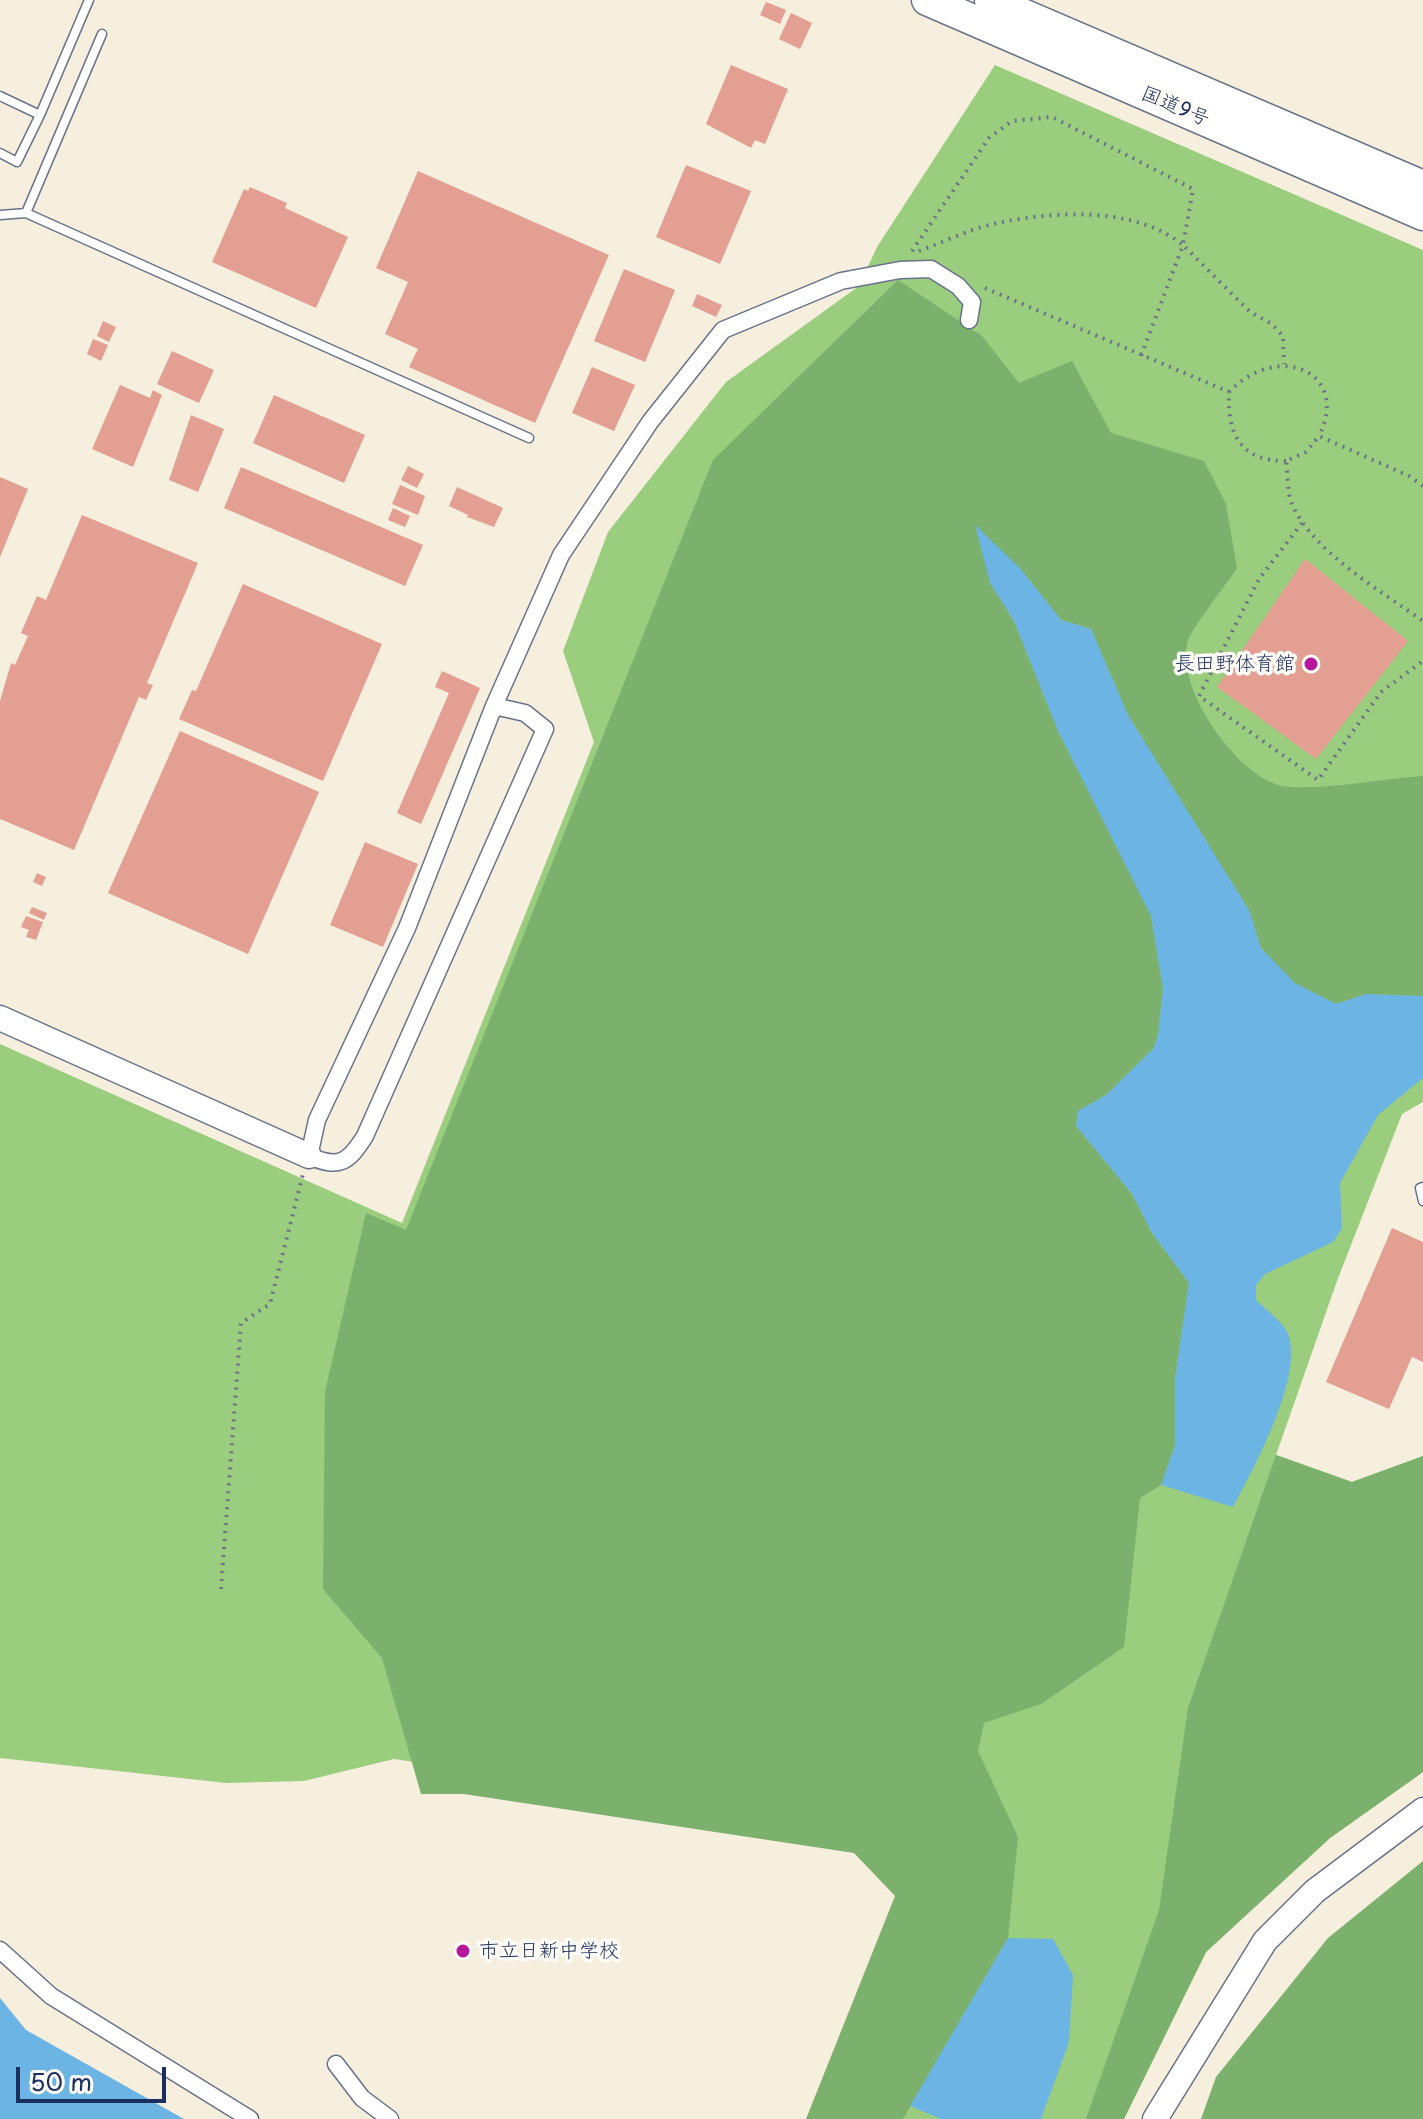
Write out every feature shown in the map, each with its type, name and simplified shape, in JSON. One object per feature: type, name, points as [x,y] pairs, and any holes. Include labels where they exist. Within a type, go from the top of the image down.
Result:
[{"type":"highway","name":"国道9号","points":[[927,0],[1414,213]]},
{"type":"highway","name":"国道9号","points":[[990,0],[1423,186]]},
{"type":"highway","points":[[1287,128],[1352,139],[1423,166]]},
{"type":"street","points":[[309,1156],[317,1120],[407,928],[494,706],[561,555],[641,434],[723,330],[841,281],[900,270],[931,269],[958,286],[972,302],[969,320]]},
{"type":"street","points":[[0,1018],[328,1165],[351,1158],[365,1136],[545,729],[525,713],[494,706]]},
{"type":"street","points":[[1155,2119],[1265,1941],[1315,1891],[1423,1810]]},
{"type":"street","points":[[0,1950],[51,1996],[250,2119]]},
{"type":"street","points":[[336,2064],[362,2098],[390,2119]]},
{"type":"lane","points":[[1,157],[17,162],[89,0]]},
{"type":"lane","points":[[26,213],[102,34]]},
{"type":"lane","points":[[0,96],[40,115]]},
{"type":"lane","points":[[0,215],[26,213],[529,438]]},
{"type":"lane","points":[[1423,1187],[1420,1188],[1423,1201]]},
{"type":"path","points":[[910,254],[989,138],[1012,121],[1052,117],[1193,189],[1183,245],[1141,356]]},
{"type":"path","points":[[910,254],[1000,222],[1084,215],[1141,221],[1165,231],[1183,245],[1250,312],[1272,324],[1283,336],[1284,364]]},
{"type":"path","points":[[910,254],[923,260]]},
{"type":"path","points":[[977,285],[1229,392]]},
{"type":"path","points":[[1284,364],[1305,370],[1321,387],[1327,406],[1319,436],[1306,452],[1286,461],[1265,461],[1242,448],[1228,412],[1229,392],[1259,368],[1284,364]]},
{"type":"path","points":[[1319,436],[1409,476],[1423,486]]},
{"type":"path","points":[[1286,461],[1290,501],[1302,523],[1347,566],[1423,621]]},
{"type":"path","points":[[1302,523],[1259,579],[1199,696],[1318,780],[1381,692],[1423,661]]},
{"type":"path","points":[[221,1589],[241,1323],[270,1304],[309,1156]]},
{"type":"green space","points":[[995,65],[1423,250],[1423,1102],[1402,1114],[1337,1281],[1276,1455],[1352,1482],[1423,1456],[1423,1772],[1330,1838],[1206,1952],[1124,2119],[903,2119],[923,1921],[873,1828],[394,1759],[304,1781],[226,1783],[0,1758],[0,1044],[402,1223],[594,742],[563,651],[608,532],[726,382],[859,286],[877,247]]},
{"type":"green space","points":[[898,280],[982,336],[1019,383],[1072,361],[1111,433],[1204,461],[1226,504],[1237,568],[1187,644],[1186,663],[1192,685],[1216,732],[1251,770],[1270,782],[1305,787],[1423,776],[1423,996],[1366,994],[1336,1004],[1295,984],[1261,948],[1248,910],[1128,715],[1091,629],[1061,620],[1020,568],[990,583],[1014,621],[1058,731],[1151,915],[1163,989],[1158,1035],[1153,1049],[1106,1095],[1078,1111],[1076,1126],[1132,1194],[1152,1233],[1189,1283],[1175,1378],[1175,1445],[1161,1485],[1140,1498],[1124,1647],[1041,1704],[984,1723],[978,1751],[1018,1837],[1008,1938],[903,2119],[806,2119],[895,1896],[854,1853],[464,1794],[421,1794],[382,1658],[323,1589],[325,1392],[366,1213],[406,1230],[713,460]]},
{"type":"green space","points":[[1276,1455],[1352,1482],[1423,1456],[1423,1772],[1330,1838],[1206,1952],[1124,2119],[1086,2119],[1159,1910],[1188,1708]]},
{"type":"green space","points":[[1423,1861],[1423,2119],[1201,2119],[1216,2077],[1328,1938]]},
{"type":"water","points":[[975,525],[1020,568],[1061,620],[1091,629],[1128,715],[1249,910],[1261,948],[1295,983],[1336,1004],[1366,994],[1423,996],[1423,1078],[1378,1115],[1340,1183],[1342,1228],[1333,1242],[1265,1274],[1256,1285],[1256,1300],[1284,1327],[1289,1337],[1289,1376],[1274,1423],[1233,1507],[1161,1485],[1175,1445],[1175,1378],[1189,1283],[1152,1233],[1132,1194],[1076,1126],[1078,1111],[1106,1095],[1153,1049],[1158,1035],[1163,989],[1151,916],[1058,731],[1014,621],[990,583]]},
{"type":"water","points":[[1008,1938],[1053,1939],[1073,1975],[1069,2042],[1041,2119],[941,2119],[910,2106]]},
{"type":"water","points":[[0,1998],[26,2030],[184,2119],[0,2119]]},
{"type":"building","points":[[766,2],[786,10],[780,24],[760,15]]},
{"type":"building","points":[[791,13],[812,23],[800,49],[779,39]]},
{"type":"building","points":[[731,65],[788,89],[765,144],[755,140],[751,148],[706,124]]},
{"type":"building","points":[[686,165],[751,191],[720,264],[656,237]]},
{"type":"building","points":[[418,171],[609,255],[535,423],[409,367],[418,349],[385,334],[408,282],[376,268]]},
{"type":"building","points":[[250,187],[287,203],[285,208],[348,237],[316,308],[212,262],[244,189],[248,191]]},
{"type":"building","points":[[624,269],[675,290],[645,362],[594,341]]},
{"type":"building","points":[[697,294],[722,305],[716,317],[692,306]]},
{"type":"building","points":[[103,321],[116,327],[109,342],[97,336]]},
{"type":"building","points":[[93,339],[108,345],[101,361],[87,354]]},
{"type":"building","points":[[172,351],[214,370],[199,403],[157,384]]},
{"type":"building","points":[[592,367],[635,385],[614,431],[572,413]]},
{"type":"building","points":[[120,385],[150,398],[153,390],[162,395],[133,467],[92,449]]},
{"type":"building","points":[[274,395],[365,435],[344,483],[253,443]]},
{"type":"building","points":[[191,415],[224,429],[198,492],[169,480]]},
{"type":"building","points":[[408,466],[424,474],[417,488],[401,480]]},
{"type":"building","points":[[241,467],[423,545],[405,586],[224,508]]},
{"type":"building","points":[[0,477],[28,489],[0,557]]},
{"type":"building","points":[[400,485],[425,496],[418,515],[392,504]]},
{"type":"building","points":[[457,487],[503,508],[494,527],[449,506]]},
{"type":"building","points":[[393,508],[410,516],[405,527],[388,520]]},
{"type":"building","points":[[82,515],[198,563],[147,683],[153,685],[146,700],[139,697],[74,850],[0,819],[0,701],[11,663],[15,665],[28,636],[21,633],[37,596],[46,600]]},
{"type":"building","name":"長田野体育館","points":[[1305,559],[1408,641],[1316,759],[1217,687]]},
{"type":"building","points":[[243,584],[382,644],[323,781],[179,719],[192,690],[196,691]]},
{"type":"building","points":[[442,671],[480,688],[421,824],[397,813],[449,693],[435,687]]},
{"type":"building","points":[[180,731],[319,792],[248,954],[108,893]]},
{"type":"building","points":[[365,842],[418,864],[383,947],[330,925]]},
{"type":"building","points":[[37,873],[46,877],[42,886],[33,882]]},
{"type":"building","points":[[32,907],[47,913],[44,920],[29,913]]},
{"type":"building","points":[[26,916],[43,922],[36,940],[26,937],[29,930],[21,927]]},
{"type":"building","points":[[1392,1228],[1423,1242],[1423,1362],[1412,1357],[1389,1409],[1326,1382]]},
{"type":"place","name":"長田野体育館","points":[[1311,664]]},
{"type":"place","name":"市立日新中学校","points":[[463,1951]]}]
